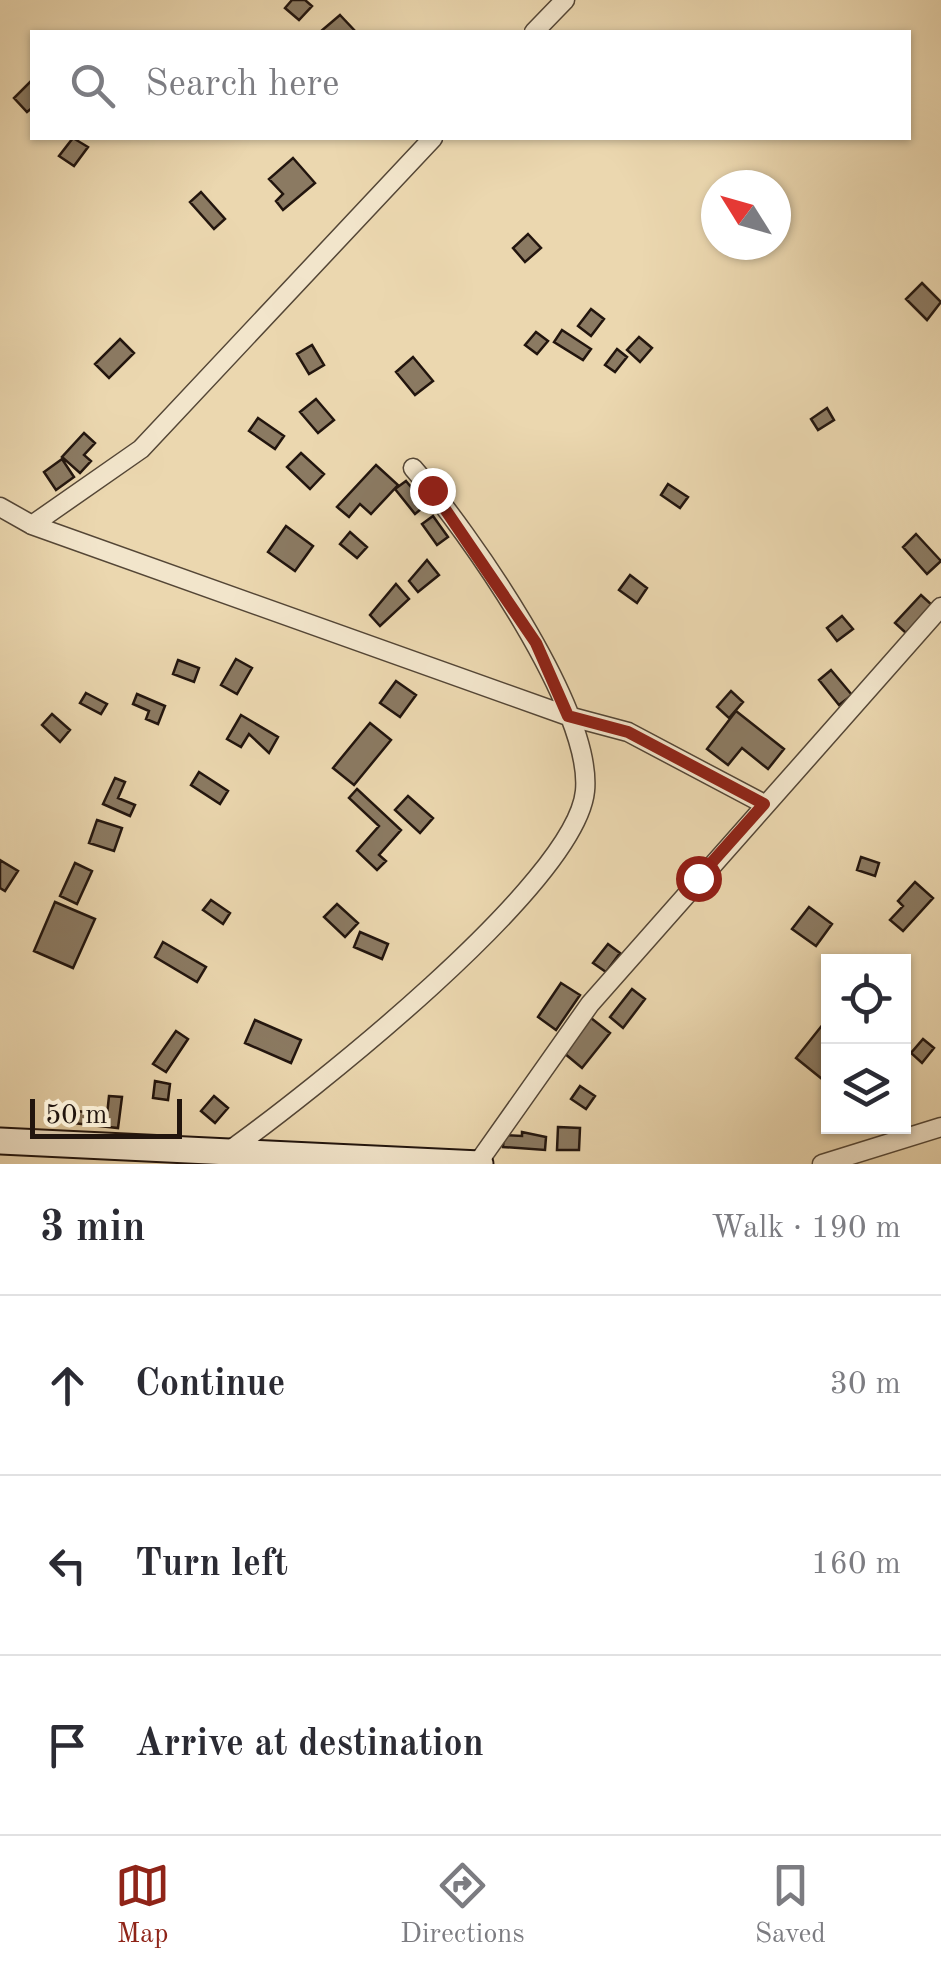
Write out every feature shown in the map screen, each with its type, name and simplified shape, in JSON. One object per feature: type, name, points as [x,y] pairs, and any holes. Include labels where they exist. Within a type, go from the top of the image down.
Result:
[{"type":"street","points":[[536,30],[566,0]]},
{"type":"street","points":[[32,525],[141,449],[431,140]]},
{"type":"street","points":[[226,1154],[308,1094],[509,912],[574,824],[585,794],[584,760],[536,643],[413,468]]},
{"type":"street","points":[[0,507],[32,525],[568,716],[628,732],[764,804]]},
{"type":"street","points":[[0,1141],[478,1164],[590,1004],[941,607]]},
{"type":"street","points":[[822,1164],[941,1126]]},
{"type":"building","points":[[292,0],[305,0],[312,6],[299,20],[285,8]]},
{"type":"building","points":[[340,15],[354,30],[322,30]]},
{"type":"building","points":[[30,82],[30,110],[27,112],[14,98]]},
{"type":"building","points":[[71,140],[88,147],[74,166],[59,156]]},
{"type":"building","points":[[293,158],[315,183],[283,210],[276,201],[283,194],[269,179]]},
{"type":"building","points":[[201,192],[225,219],[214,229],[190,202]]},
{"type":"building","points":[[528,234],[541,248],[525,262],[513,248]]},
{"type":"building","points":[[922,283],[941,302],[927,320],[906,299]]},
{"type":"building","points":[[591,309],[604,319],[591,336],[578,326]]},
{"type":"building","points":[[562,330],[591,349],[583,360],[554,342]]},
{"type":"building","points":[[536,332],[548,341],[537,354],[525,345]]},
{"type":"building","points":[[639,337],[652,348],[640,362],[627,350]]},
{"type":"building","points":[[120,339],[134,353],[109,378],[95,364]]},
{"type":"building","points":[[312,345],[324,365],[309,374],[297,354]]},
{"type":"building","points":[[617,349],[627,357],[615,372],[605,365]]},
{"type":"building","points":[[413,357],[433,381],[415,395],[396,372]]},
{"type":"building","points":[[316,399],[334,420],[318,433],[300,412]]},
{"type":"building","points":[[827,408],[834,420],[818,430],[811,419]]},
{"type":"building","points":[[258,418],[284,436],[275,449],[249,431]]},
{"type":"building","points":[[84,433],[95,443],[84,455],[91,461],[80,473],[62,457]]},
{"type":"building","points":[[301,453],[324,474],[310,489],[287,467]]},
{"type":"building","points":[[62,459],[74,477],[56,490],[44,472]]},
{"type":"building","points":[[376,465],[398,485],[371,514],[360,504],[349,517],[337,507]]},
{"type":"building","points":[[406,481],[426,505],[415,514],[395,489]]},
{"type":"building","points":[[668,484],[688,497],[680,508],[661,495]]},
{"type":"building","points":[[433,516],[448,537],[437,545],[422,524]]},
{"type":"building","points":[[286,526],[313,546],[295,571],[268,552]]},
{"type":"building","points":[[350,532],[367,547],[357,558],[340,544]]},
{"type":"building","points":[[916,534],[941,561],[927,574],[903,547]]},
{"type":"building","points":[[427,560],[439,575],[418,592],[409,581]]},
{"type":"building","points":[[630,575],[647,588],[637,603],[619,590]]},
{"type":"building","points":[[396,584],[409,599],[380,626],[370,615]]},
{"type":"building","points":[[921,595],[932,605],[906,633],[895,623]]},
{"type":"building","points":[[842,616],[853,629],[837,641],[827,628]]},
{"type":"building","points":[[236,659],[252,668],[237,694],[221,685]]},
{"type":"building","points":[[178,660],[199,668],[194,682],[173,674]]},
{"type":"building","points":[[831,670],[852,695],[839,705],[819,680]]},
{"type":"building","points":[[396,681],[416,695],[400,717],[380,703]]},
{"type":"building","points":[[731,691],[743,702],[729,718],[717,707]]},
{"type":"building","points":[[86,693],[107,704],[101,714],[80,703]]},
{"type":"building","points":[[137,694],[165,706],[158,724],[146,719],[149,711],[133,704]]},
{"type":"building","points":[[736,711],[784,749],[768,769],[742,748],[728,765],[707,749]]},
{"type":"building","points":[[52,714],[70,730],[60,742],[42,725]]},
{"type":"building","points":[[241,715],[278,737],[269,753],[249,734],[241,747],[227,739]]},
{"type":"building","points":[[370,723],[391,740],[354,785],[333,768]]},
{"type":"building","points":[[199,772],[228,791],[220,804],[191,785]]},
{"type":"building","points":[[115,778],[125,782],[118,798],[135,805],[130,816],[103,804]]},
{"type":"building","points":[[357,789],[401,830],[379,855],[386,861],[377,870],[357,851],[379,826],[349,798]]},
{"type":"building","points":[[408,796],[433,818],[420,833],[395,810]]},
{"type":"building","points":[[97,820],[122,828],[114,851],[89,843]]},
{"type":"building","points":[[861,857],[879,863],[875,876],[857,870]]},
{"type":"building","points":[[0,860],[18,871],[5,891],[0,888]]},
{"type":"building","points":[[75,863],[92,871],[77,904],[60,896]]},
{"type":"building","points":[[915,882],[933,898],[903,931],[890,920],[903,906],[898,901]]},
{"type":"building","points":[[211,900],[230,913],[223,924],[203,910]]},
{"type":"building","points":[[55,902],[95,919],[73,968],[34,951]]},
{"type":"building","points":[[337,904],[358,923],[345,937],[324,917]]},
{"type":"building","points":[[809,907],[832,924],[816,946],[792,929]]},
{"type":"building","points":[[360,932],[388,944],[382,959],[354,947]]},
{"type":"building","points":[[163,942],[206,967],[197,982],[155,957]]},
{"type":"building","points":[[608,944],[620,953],[606,972],[593,963]]},
{"type":"building","points":[[561,983],[580,995],[556,1030],[538,1017]]},
{"type":"building","points":[[632,989],[645,999],[623,1028],[610,1017]]},
{"type":"building","points":[[591,1018],[610,1033],[582,1068],[564,1053]]},
{"type":"building","points":[[255,1020],[301,1040],[291,1063],[245,1043]]},
{"type":"building","points":[[821,1027],[821,1078],[796,1058]]},
{"type":"building","points":[[176,1031],[188,1039],[166,1072],[153,1064]]},
{"type":"building","points":[[923,1039],[934,1048],[922,1063],[911,1053]]},
{"type":"building","points":[[155,1081],[170,1084],[168,1100],[153,1098]]},
{"type":"building","points":[[580,1086],[595,1096],[586,1109],[571,1099]]},
{"type":"building","points":[[109,1096],[122,1097],[118,1128],[54,1121],[55,1108],[107,1115]]},
{"type":"building","points":[[214,1096],[228,1108],[215,1123],[201,1111]]},
{"type":"building","points":[[558,1127],[580,1128],[579,1150],[557,1150]]},
{"type":"building","points":[[522,1132],[546,1137],[545,1150],[503,1147],[504,1135],[522,1136]]},
{"type":"route","points":[[432,490],[536,643],[554,676],[568,716],[628,732],[764,804],[698,878]]}]
